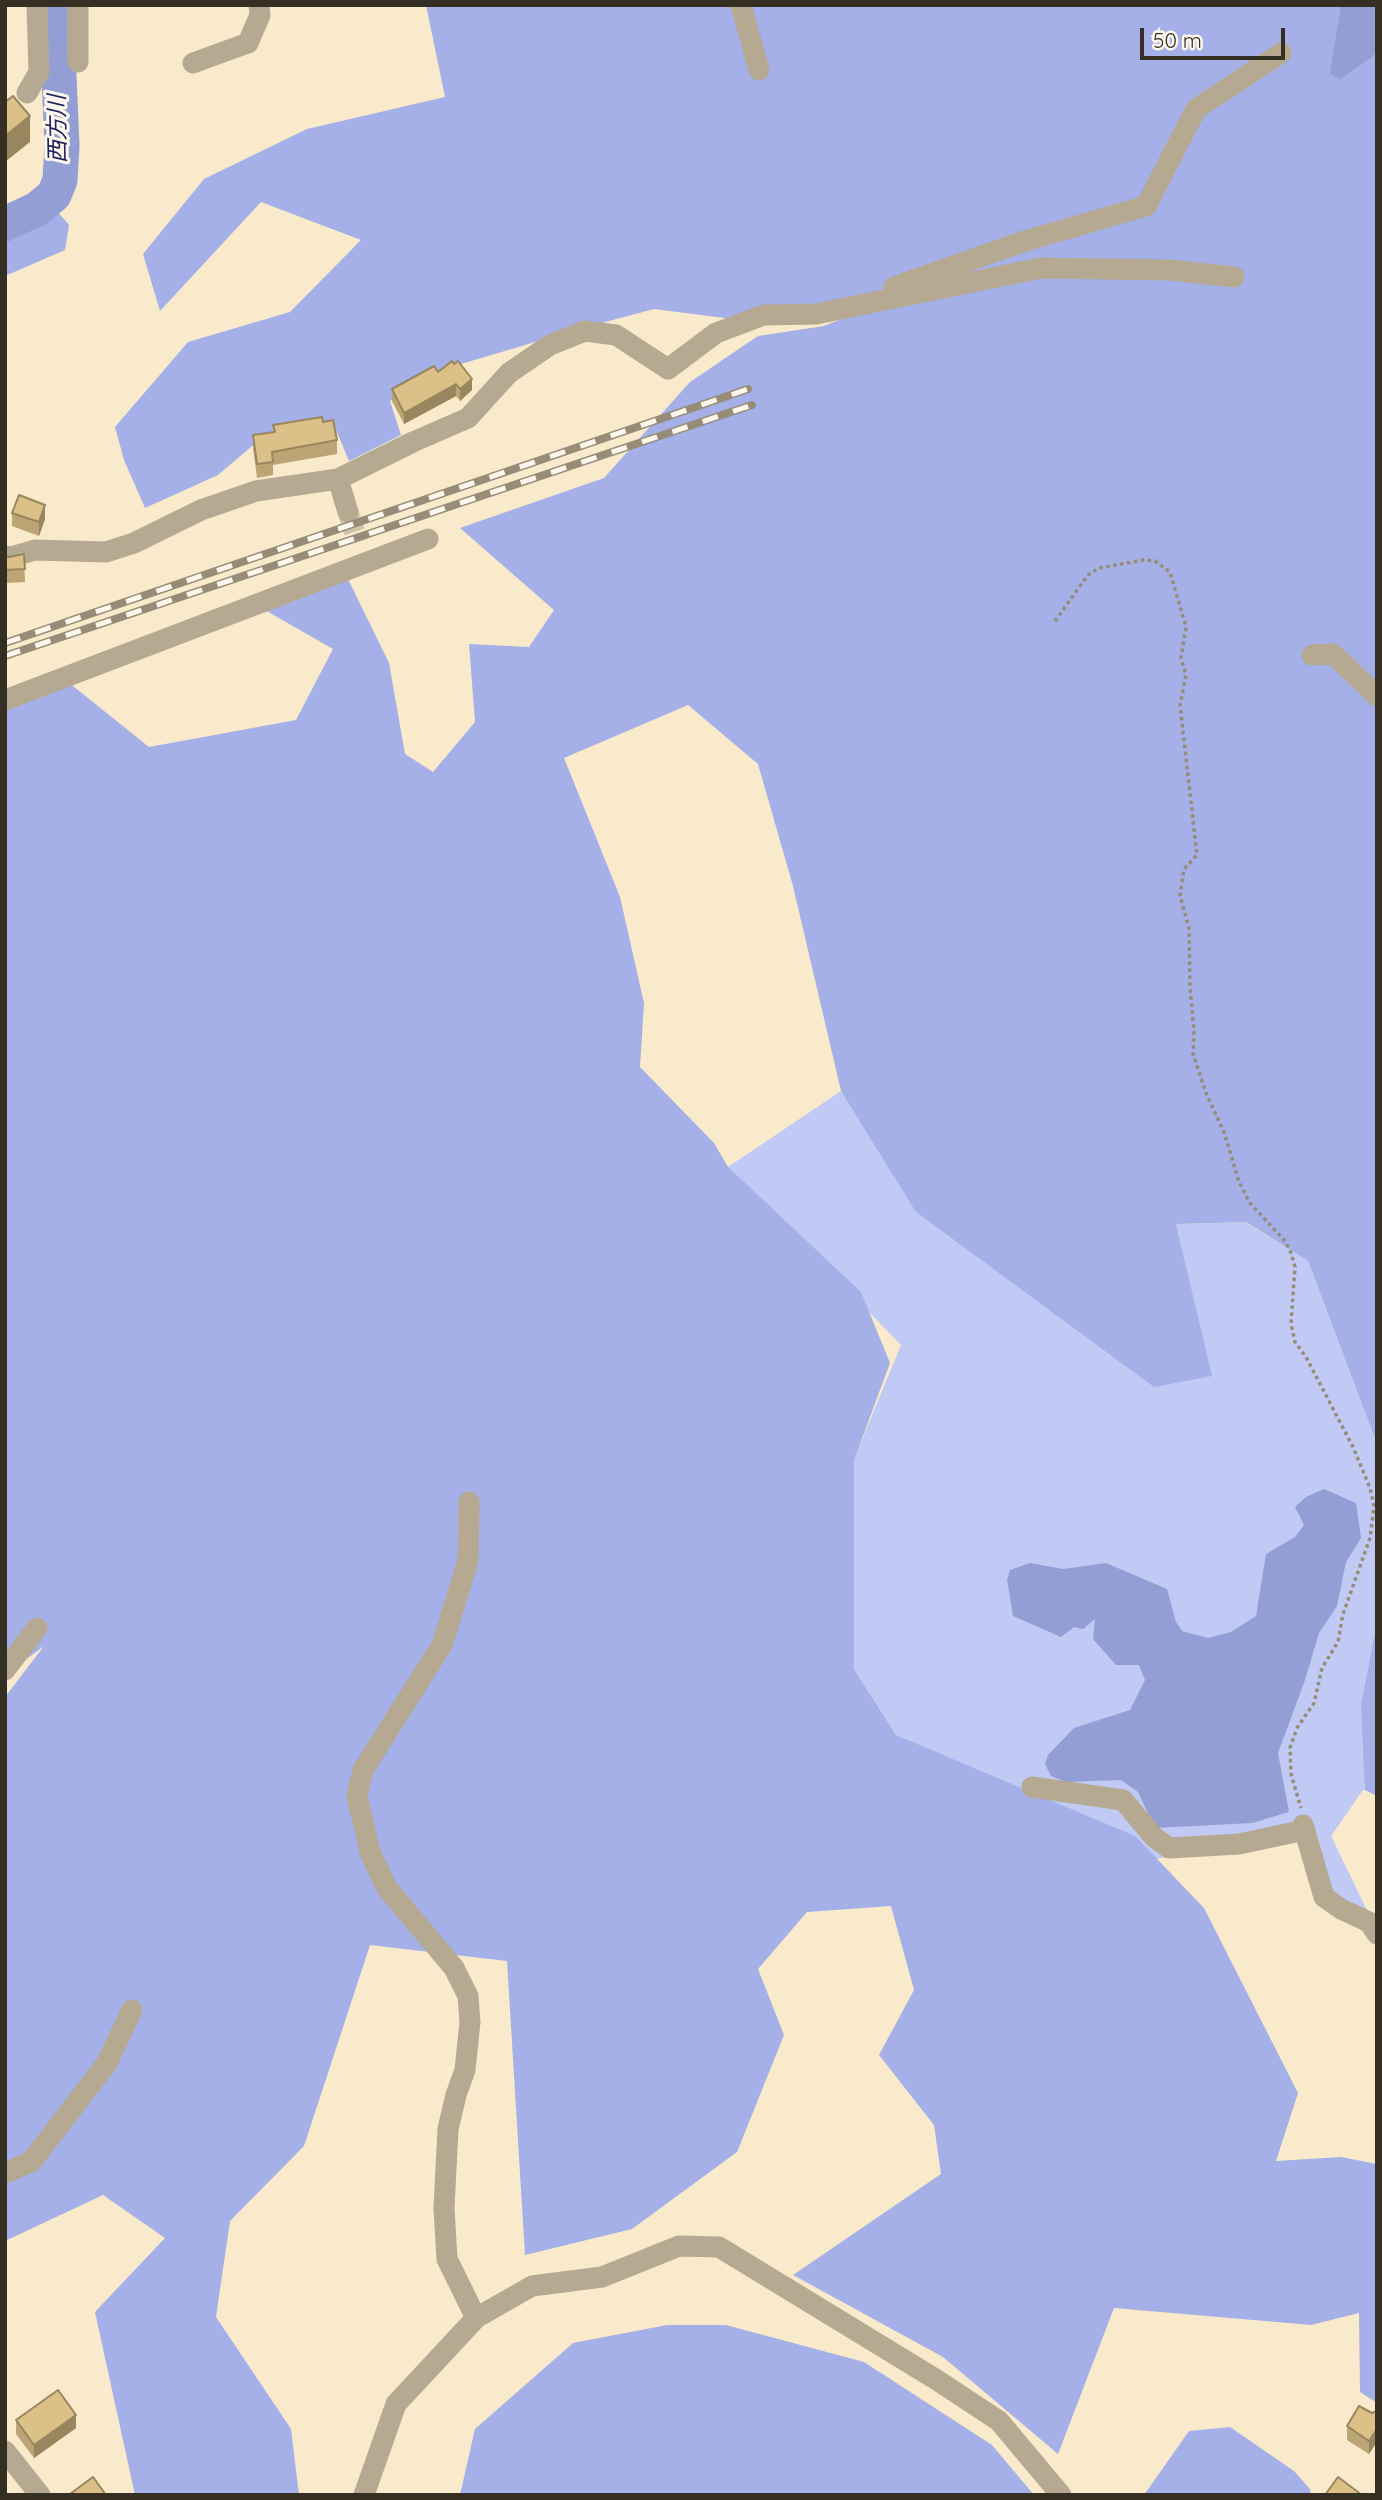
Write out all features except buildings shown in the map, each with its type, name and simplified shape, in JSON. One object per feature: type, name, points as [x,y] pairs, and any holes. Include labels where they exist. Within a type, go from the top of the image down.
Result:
[{"type":"street","points":[[27,93],[39,72],[37,5]]},
{"type":"street","points":[[78,5],[78,62]]},
{"type":"street","points":[[193,63],[248,43],[260,15],[259,5]]},
{"type":"street","points":[[741,5],[759,70]]},
{"type":"street","points":[[816,314],[1025,241],[1146,206],[1196,109],[1281,53]]},
{"type":"street","points":[[5,556],[35,551],[106,552],[134,543],[201,510],[256,491],[338,478],[468,418],[509,373],[550,345],[585,331],[616,335],[668,369],[716,333],[764,315],[816,314],[1041,268],[1169,270],[1234,277]]},
{"type":"street","points":[[338,478],[348,512]]},
{"type":"street","points":[[5,700],[361,552],[428,539]]},
{"type":"street","points":[[1312,655],[1333,654],[1377,696]]},
{"type":"street","points":[[469,1502],[468,1561],[442,1645],[363,1770],[356,1796],[370,1854],[387,1888],[454,1968],[468,1996],[470,2022],[465,2070],[448,2129],[444,2208],[447,2259],[476,2318]]},
{"type":"street","points":[[5,1670],[37,1628]]},
{"type":"street","points":[[1032,1787],[1123,1800],[1154,1837],[1169,1848],[1239,1844],[1304,1827],[1324,1897],[1341,1909],[1369,1922],[1377,1934]]},
{"type":"street","points":[[5,2173],[32,2162],[107,2063],[132,2010]]},
{"type":"street","points":[[364,2495],[396,2404],[476,2318],[532,2286],[602,2277],[678,2246],[719,2247],[937,2380],[999,2421],[1061,2495]]},
{"type":"street","points":[[6,2450],[40,2495]]},
{"type":"path","points":[[1055,621],[1088,576],[1099,568],[1144,560],[1155,561],[1170,572],[1186,626],[1181,658],[1185,675],[1180,705],[1197,855],[1184,869],[1180,896],[1189,928],[1193,1054],[1206,1093],[1224,1132],[1238,1182],[1250,1203],[1285,1241],[1291,1253],[1295,1267],[1291,1324],[1295,1342],[1306,1357],[1353,1447],[1370,1488],[1374,1506],[1370,1538],[1343,1614],[1338,1642],[1322,1668],[1314,1703],[1297,1728],[1290,1748],[1291,1774],[1300,1798],[1304,1827]]},
{"type":"shaded area","points":[[426,5],[1377,5],[1377,1444],[1308,1261],[1246,1222],[1176,1224],[1212,1376],[1154,1387],[916,1212],[841,1091],[793,886],[758,764],[688,705],[564,758],[620,897],[644,1003],[640,1067],[714,1143],[728,1167],[861,1292],[890,1363],[854,1460],[854,1669],[896,1735],[1135,1836],[1204,1908],[1298,2093],[1276,2161],[1341,2157],[1377,2164],[1377,2403],[1360,2392],[1359,2313],[1311,2325],[1114,2308],[1058,2454],[943,2357],[793,2275],[941,2174],[934,2125],[879,2055],[914,1990],[891,1906],[807,1912],[758,1969],[784,2035],[737,2152],[632,2229],[525,2255],[507,1961],[370,1945],[304,2146],[230,2221],[216,2317],[291,2429],[299,2495],[135,2495],[95,2312],[165,2238],[103,2195],[5,2241],[5,1697],[44,1646],[5,1675],[5,707],[68,682],[149,747],[296,720],[333,649],[265,610],[347,577],[389,663],[405,754],[433,772],[475,722],[469,644],[529,647],[554,610],[460,528],[604,478],[690,382],[758,336],[824,326],[954,273],[839,305],[748,321],[654,309],[579,329],[461,364],[390,401],[401,435],[349,461],[334,425],[258,441],[218,475],[145,508],[124,460],[115,427],[188,342],[290,312],[361,240],[261,202],[160,311],[143,254],[204,179],[307,129],[445,97]]},
{"type":"shaded area","points":[[1341,5],[1377,5],[1377,51],[1340,79],[1330,74]]},
{"type":"shaded area","points":[[55,209],[69,225],[65,250],[5,276],[5,230]]},
{"type":"shaded area","points":[[841,1091],[948,1236],[1211,1375],[1176,1224],[1245,1222],[1308,1261],[1377,1444],[1377,1696],[1365,1790],[1331,1836],[1377,1931],[1328,1901],[1303,1825],[1157,1859],[896,1735],[854,1669],[854,1459],[901,1345],[728,1167]]},
{"type":"shaded area","points":[[1324,1489],[1356,1503],[1361,1538],[1346,1562],[1337,1606],[1319,1633],[1278,1753],[1289,1812],[1252,1823],[1155,1828],[1138,1792],[1121,1780],[1066,1782],[1051,1776],[1045,1764],[1048,1755],[1074,1728],[1130,1710],[1145,1680],[1139,1665],[1116,1665],[1093,1639],[1095,1619],[1083,1629],[1074,1627],[1061,1637],[1013,1616],[1007,1580],[1010,1570],[1030,1563],[1063,1569],[1106,1563],[1167,1589],[1176,1622],[1182,1631],[1208,1638],[1231,1632],[1256,1616],[1266,1554],[1295,1537],[1304,1525],[1295,1507],[1306,1497]]},
{"type":"shaded area","points":[[1377,1623],[1377,1796],[1365,1790],[1361,1705]]},
{"type":"shaded area","points":[[667,2325],[726,2325],[864,2362],[992,2445],[1034,2495],[460,2495],[475,2429],[573,2343]]},
{"type":"shaded area","points":[[1230,2427],[1294,2471],[1310,2489],[1311,2495],[1144,2495],[1189,2431]]},
{"type":"waterway","name":"西方川","points":[[5,224],[37,209],[54,195],[60,180],[62,146],[56,5]]},
{"type":"tunnel","points":[[348,512],[358,542]]},
{"type":"railway","points":[[5,643],[748,389]]},
{"type":"railway","points":[[5,656],[752,405]]}]
